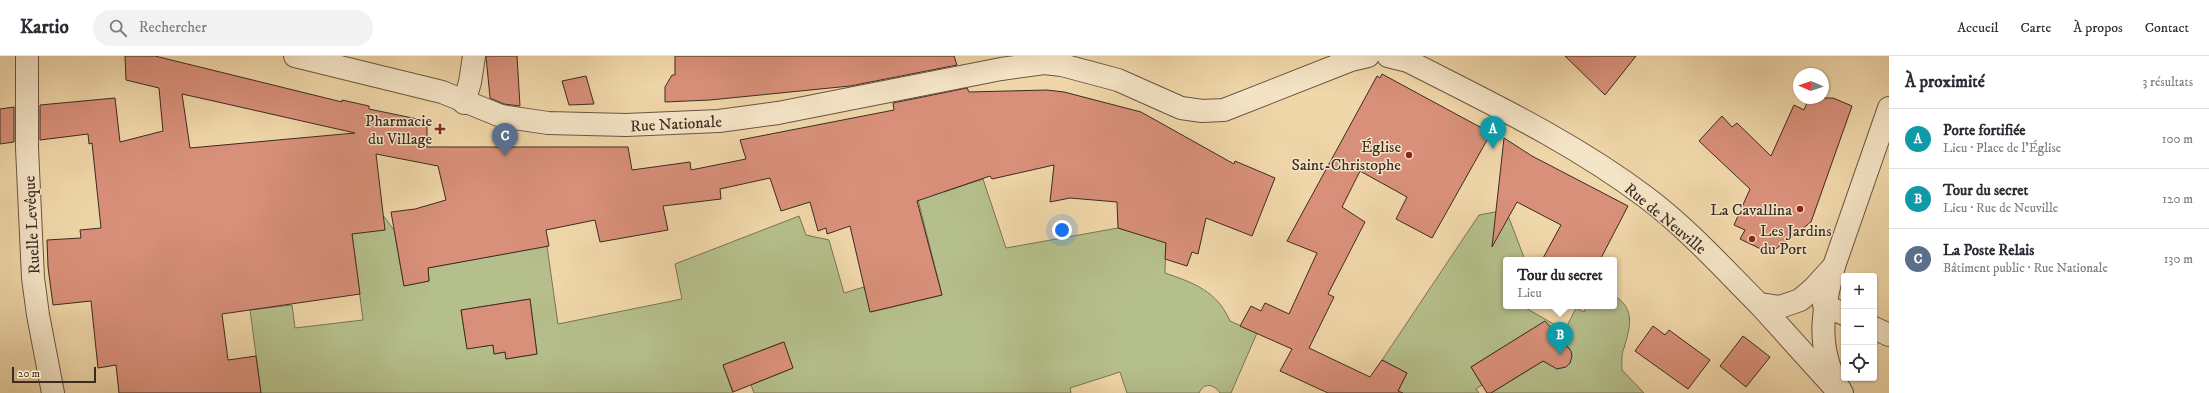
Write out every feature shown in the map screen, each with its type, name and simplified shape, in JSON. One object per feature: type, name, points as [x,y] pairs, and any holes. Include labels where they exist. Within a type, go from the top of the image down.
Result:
[{"type":"street","name":"Ruelle Levêque","points":[[27,56],[27,148],[33,278],[38,315],[53,393]]},
{"type":"street","name":"Rue Nationale","points":[[295,56],[442,92],[464,103],[501,116],[548,123],[626,125],[682,124],[778,113],[1021,66],[1063,60],[1133,86],[1181,108],[1202,111],[1224,110],[1352,60],[1368,56]]},
{"type":"street","points":[[464,103],[470,82],[474,56]]},
{"type":"street","name":"Rue de Neuville","points":[[1388,56],[1408,61],[1564,142],[1630,185],[1669,216],[1759,304],[1814,367],[1841,393]]},
{"type":"street","name":"Rue de Neuville","points":[[1841,393],[1828,360],[1823,328],[1824,305],[1834,266],[1889,108]]},
{"type":"street","points":[[1759,304],[1780,307],[1800,300],[1813,289],[1834,266]]},
{"type":"street","points":[[1824,305],[1841,313]]},
{"type":"street","points":[[1877,329],[1889,335]]},
{"type":"green space","points":[[911,172],[937,172],[944,192],[983,179],[1006,248],[1118,228],[1166,242],[1165,273],[1186,280],[1204,290],[1218,302],[1230,321],[1257,333],[1231,393],[1220,393],[1212,386],[1206,386],[1201,389],[1199,393],[1127,393],[1120,372],[1070,388],[1071,393],[754,393],[751,385],[793,368],[783,342],[723,365],[733,393],[261,393],[250,310],[292,305],[295,328],[363,320],[352,234],[364,232],[382,214],[394,230],[404,286],[429,281],[428,268],[547,246],[558,324],[682,299],[675,264],[799,216],[806,235],[829,240],[844,293],[864,287],[871,312],[942,295]],"holes":[[[530,299],[537,354],[506,359],[505,352],[494,354],[493,345],[467,348],[461,310]]]},
{"type":"green space","points":[[1495,212],[1509,218],[1524,257],[1503,257],[1503,309],[1527,309],[1559,327],[1544,355],[1529,331],[1471,367],[1482,385],[1476,389],[1479,393],[1397,393],[1407,373],[1382,360],[1479,215]]},
{"type":"green space","points":[[1617,298],[1626,306],[1630,319],[1628,333],[1622,353],[1622,370],[1644,393],[1491,393],[1548,358],[1559,368],[1567,366],[1571,355],[1569,348],[1558,344],[1576,309],[1584,312],[1586,309],[1617,309]]},
{"type":"building","points":[[125,56],[155,56],[342,102],[342,100],[369,106],[369,109],[427,121],[427,147],[628,147],[632,170],[690,162],[691,170],[746,159],[740,140],[894,110],[893,103],[967,88],[969,92],[1047,90],[1064,92],[1141,112],[1234,164],[1235,161],[1275,178],[1252,236],[1206,218],[1198,254],[1192,252],[1187,266],[1165,259],[1166,243],[1118,228],[1117,202],[1070,198],[1050,202],[1054,165],[992,179],[990,176],[917,201],[942,295],[870,312],[850,226],[827,234],[826,228],[818,231],[810,202],[781,211],[770,178],[720,189],[721,199],[663,206],[668,230],[600,242],[595,220],[546,230],[549,246],[428,268],[429,281],[404,286],[391,212],[415,209],[446,200],[438,166],[376,154],[385,230],[352,234],[360,294],[222,314],[228,360],[256,356],[261,393],[119,393],[116,365],[98,368],[91,301],[53,305],[48,267],[47,240],[81,238],[80,230],[101,228],[92,143],[89,144],[88,134],[40,140],[40,105],[115,98],[120,142],[163,131],[159,88],[126,80]],"holes":[[[182,94],[355,133],[190,148]]]},
{"type":"building","points":[[486,56],[517,56],[520,106],[504,104],[490,98]]},
{"type":"building","points":[[675,56],[954,56],[957,65],[850,86],[710,100],[665,102],[665,87],[672,75],[675,75]]},
{"type":"building","points":[[1565,56],[1636,56],[1605,95]]},
{"type":"building","points":[[1382,74],[1491,133],[1432,238],[1396,219],[1407,197],[1360,171],[1342,207],[1365,222],[1328,294],[1334,297],[1309,348],[1370,377],[1382,360],[1407,373],[1398,391],[1403,393],[1328,393],[1280,371],[1292,349],[1240,326],[1251,306],[1261,311],[1265,303],[1289,314],[1317,253],[1287,241],[1377,76],[1380,78]]},
{"type":"building","points":[[586,76],[594,104],[569,105],[562,81]]},
{"type":"building","points":[[1829,98],[1833,98],[1852,106],[1811,222],[1772,252],[1765,251],[1740,239],[1745,230],[1734,225],[1750,189],[1699,141],[1722,116],[1732,127],[1737,123],[1771,156],[1794,105],[1804,110],[1806,104],[1829,104]]},
{"type":"building","points":[[14,107],[14,142],[0,144],[0,109]]},
{"type":"building","points":[[1504,138],[1532,156],[1628,206],[1602,257],[1544,257],[1561,225],[1517,202],[1492,247]]},
{"type":"building","points":[[530,299],[537,354],[506,359],[505,352],[494,354],[493,345],[467,349],[461,310]]},
{"type":"building","points":[[1545,321],[1571,351],[1572,356],[1570,363],[1566,367],[1557,369],[1543,361],[1491,393],[1487,393],[1471,367]]},
{"type":"building","points":[[1653,326],[1665,335],[1669,330],[1710,360],[1688,389],[1635,351]]},
{"type":"building","points":[[1743,336],[1770,357],[1746,387],[1720,366]]},
{"type":"building","points":[[784,342],[793,368],[733,392],[723,365]]},
{"type":"place","name":"Pharmacie du Village","points":[[440,129]]},
{"type":"place","name":"Porte fortifiée","points":[[1493,149]]},
{"type":"place","name":"Église Saint-Christophe","points":[[1409,155]]},
{"type":"place","name":"La Poste Relais","points":[[505,156]]},
{"type":"place","name":"La Cavallina","points":[[1800,209]]},
{"type":"place","name":"Les Jardins du Port","points":[[1752,239]]},
{"type":"place","name":"Tour du secret","points":[[1560,355]]}]
